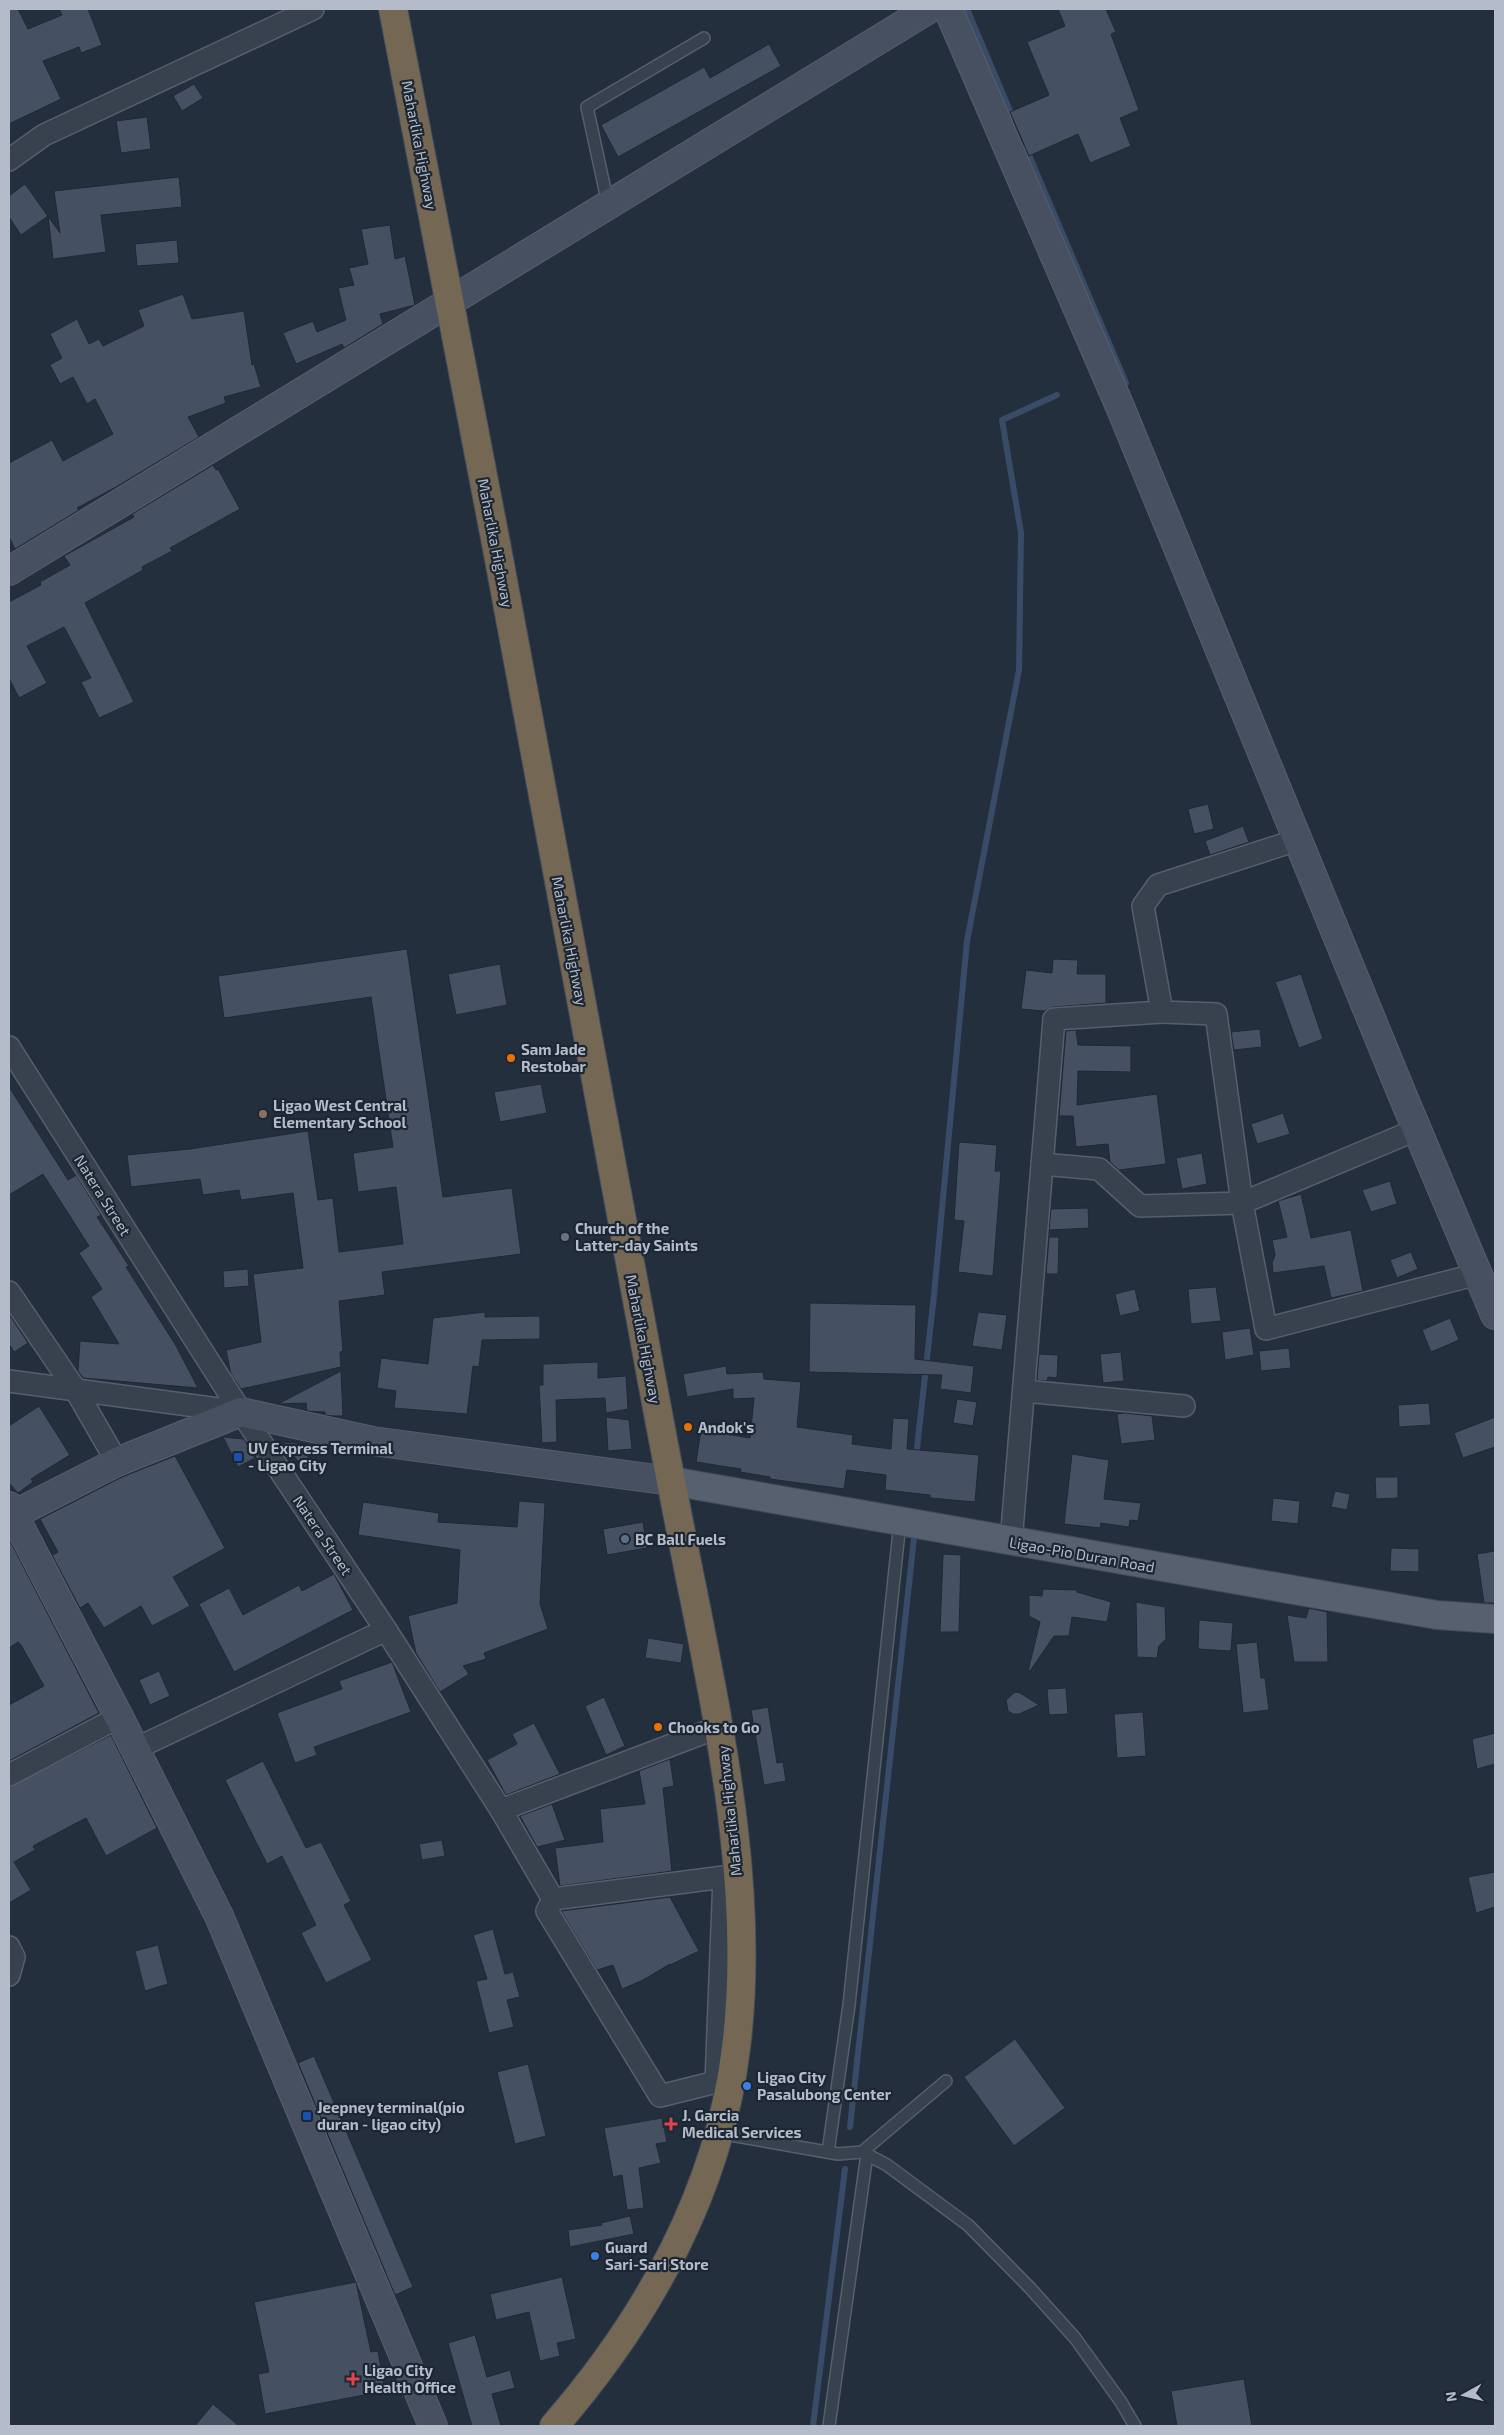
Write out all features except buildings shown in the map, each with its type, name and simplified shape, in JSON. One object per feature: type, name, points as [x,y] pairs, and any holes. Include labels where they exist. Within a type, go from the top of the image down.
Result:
[{"type":"highway","name":"Maharlika Highway","points":[[393,9],[451,302],[671,1480],[719,1727],[729,1793],[742,1939],[737,2046],[729,2094],[719,2133],[698,2198],[667,2268],[631,2328],[586,2390],[554,2426]]},
{"type":"main road","name":"Ligao-Pio Duran Road","points":[[671,1480],[1011,1542],[1438,1615],[1495,1619]]},
{"type":"street","points":[[9,160],[44,135],[314,9]]},
{"type":"street","points":[[9,571],[929,9]]},
{"type":"street","points":[[948,9],[1121,409],[1297,840],[1495,1315]]},
{"type":"street","points":[[1162,1012],[1143,906],[1158,885],[1297,840]]},
{"type":"street","points":[[1011,1542],[1054,1019],[1162,1012],[1216,1014],[1242,1203],[1266,1329],[1478,1274]]},
{"type":"street","name":"Natera Street","points":[[9,1047],[241,1412],[386,1630],[501,1810],[553,1899]]},
{"type":"street","points":[[1042,1164],[1099,1169],[1140,1206],[1242,1203],[1418,1129]]},
{"type":"street","points":[[9,1292],[75,1389],[117,1462]]},
{"type":"street","points":[[9,1381],[241,1412],[372,1441],[671,1480]]},
{"type":"street","points":[[1024,1391],[1184,1406]]},
{"type":"street","points":[[241,1412],[117,1462],[10,1512],[119,1716],[219,1916],[433,2426]]},
{"type":"street","points":[[135,1749],[386,1630]]},
{"type":"street","points":[[9,1775],[119,1716]]},
{"type":"street","points":[[501,1810],[719,1727]]},
{"type":"street","points":[[724,1877],[716,2082],[660,2096],[547,1911],[553,1899],[724,1877]]},
{"type":"street","points":[[9,1948],[14,1957],[9,1975]]},
{"type":"lane","points":[[608,205],[587,107],[704,38]]},
{"type":"lane","points":[[828,2152],[850,1996],[900,1522]]},
{"type":"lane","points":[[829,2426],[865,2153],[946,2081]]},
{"type":"lane","points":[[719,2133],[838,2154],[865,2153],[887,2165],[974,2232],[1075,2338],[1121,2402],[1135,2426]]},
{"type":"waterway","points":[[967,9],[1013,118]]},
{"type":"waterway","points":[[1026,148],[1126,383]]},
{"type":"waterway","points":[[916,1457],[934,1295],[967,941],[1019,670],[1021,533],[1002,420],[1057,395]]},
{"type":"waterway","points":[[850,2127],[914,1538]]},
{"type":"waterway","points":[[813,2426],[845,2169]]},
{"type":"place","name":"Sam Jade Restobar","points":[[511,1058]]},
{"type":"place","name":"Ligao West Central Elementary School","points":[[263,1114]]},
{"type":"place","name":"Church of the Latter-day Saints","points":[[565,1237]]},
{"type":"place","name":"Andok's","points":[[688,1427]]},
{"type":"place","name":"UV Express Terminal - Ligao City","points":[[238,1457]]},
{"type":"place","name":"BC Ball Fuels","points":[[625,1539]]},
{"type":"place","name":"Chooks to Go","points":[[658,1727]]},
{"type":"place","name":"Ligao City Pasalubong Center","points":[[747,2086]]},
{"type":"place","name":"Jeepney terminal(pio duran - ligao city)","points":[[307,2116]]},
{"type":"place","name":"J. Garcia Medical Services","points":[[671,2124]]},
{"type":"place","name":"Guard Sari-Sari Store","points":[[595,2256]]},
{"type":"place","name":"Ligao City Health Office","points":[[353,2379]]}]
